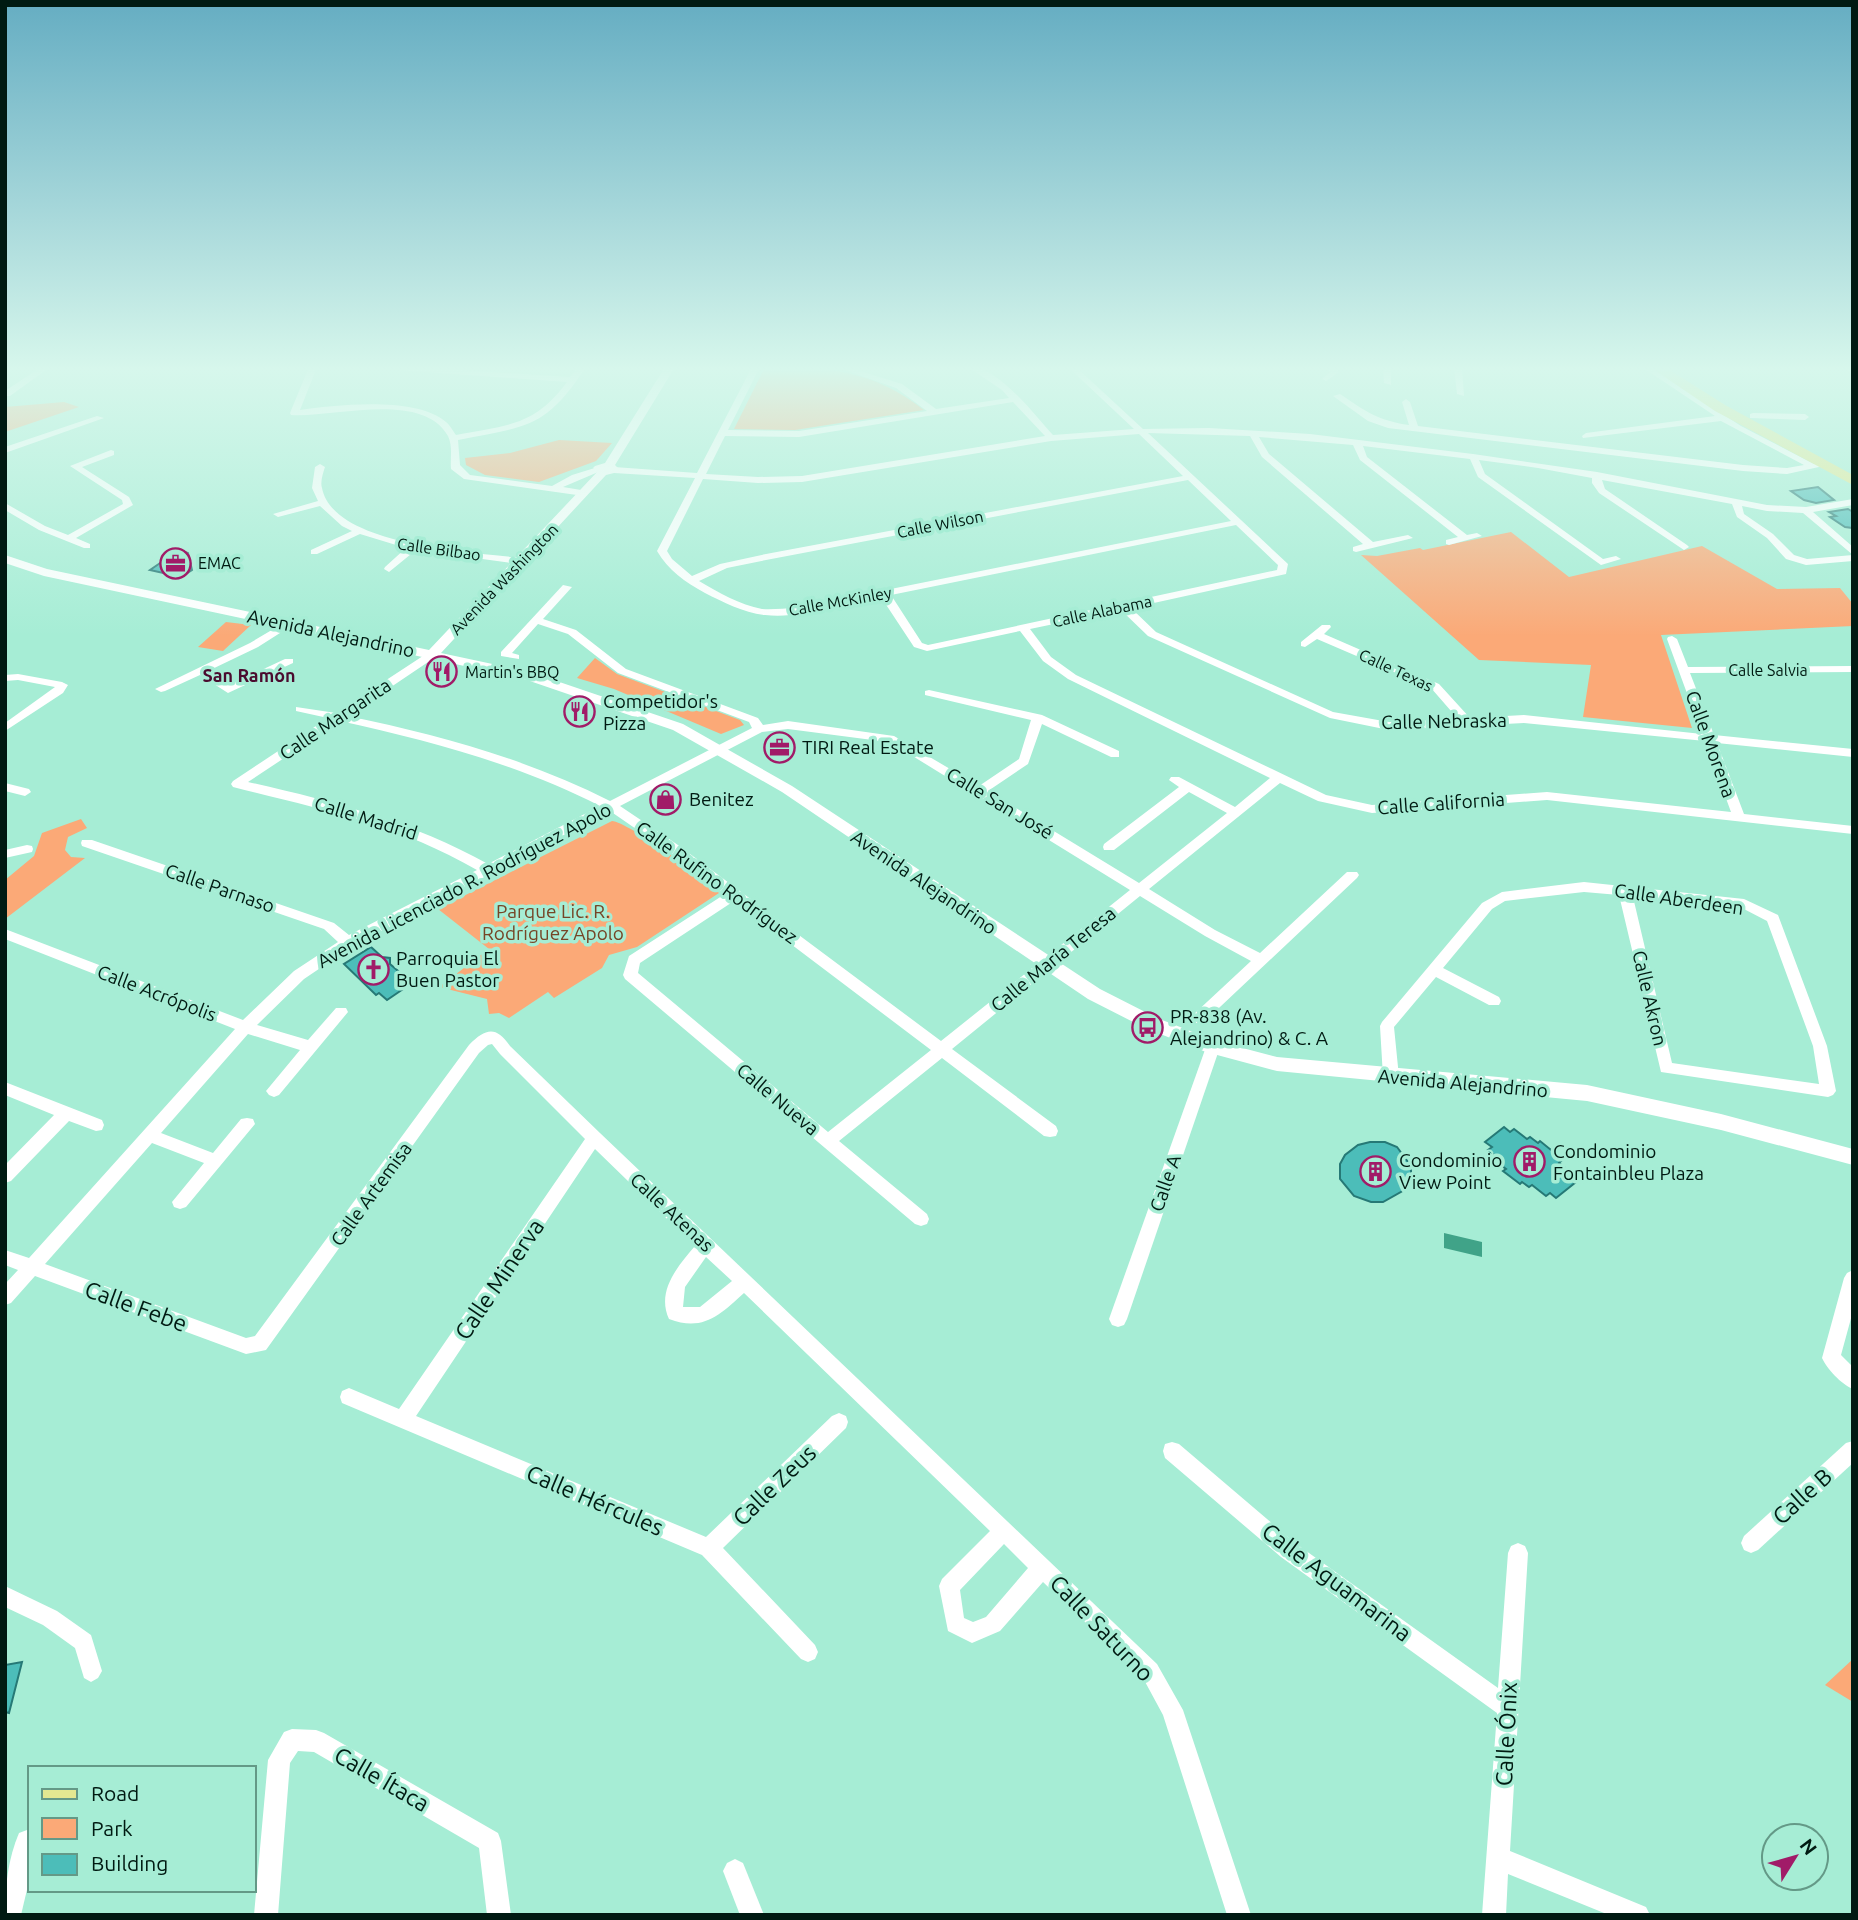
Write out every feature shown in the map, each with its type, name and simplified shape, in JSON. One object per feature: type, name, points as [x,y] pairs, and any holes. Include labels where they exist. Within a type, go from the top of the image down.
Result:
[{"type":"main road","points":[[1801,457],[1853,481]]},
{"type":"main road","points":[[1831,457],[1853,468]]},
{"type":"street","points":[[68,539],[128,505],[126,499],[75,466],[101,457]]},
{"type":"street","points":[[455,457],[455,465],[467,477],[584,493]]},
{"type":"street","name":"Avenida Washington","points":[[433,654],[606,470],[614,457]]},
{"type":"street","name":"Calle McKinley","points":[[709,457],[662,551],[672,566],[734,605],[765,612],[796,611],[1238,522]]},
{"type":"street","points":[[553,489],[575,477],[606,470],[758,480],[812,478],[940,457]]},
{"type":"street","points":[[1169,457],[1238,522]]},
{"type":"street","points":[[1267,457],[1370,546]]},
{"type":"street","points":[[1362,457],[1465,538]]},
{"type":"street","points":[[1470,457],[1597,475],[1736,503],[1806,510],[1853,502]]},
{"type":"street","points":[[1473,457],[1481,475],[1582,549],[1601,562],[1616,559]]},
{"type":"street","points":[[1654,457],[1787,471],[1817,466]]},
{"type":"street","points":[[1799,457],[1817,466]]},
{"type":"street","points":[[278,514],[323,503],[317,486],[320,467]]},
{"type":"street","points":[[1597,475],[1597,483],[1602,491],[1684,547]]},
{"type":"street","name":"Calle Wilson","points":[[692,580],[724,566],[766,557],[1190,477]]},
{"type":"street","name":"Calle Bilbao","points":[[323,503],[339,520],[359,531],[413,547],[520,561]]},
{"type":"street","points":[[1736,503],[1740,514],[1770,536],[1790,557],[1806,562],[1853,558]]},
{"type":"street","points":[[5,506],[42,528],[87,546]]},
{"type":"street","points":[[1806,510],[1853,552]]},
{"type":"street","name":"Calle Alabama","points":[[884,593],[918,645],[934,648],[1282,572],[1284,569],[1238,522]]},
{"type":"street","points":[[314,552],[359,531]]},
{"type":"street","points":[[1449,542],[1477,536]]},
{"type":"street","points":[[1356,549],[1408,538]]},
{"type":"street","points":[[389,569],[413,547]]},
{"type":"street","name":"Avenida Alejandrino","points":[[5,559],[44,572],[433,654],[556,683],[678,727],[787,789],[1046,964],[1120,1008],[1213,1047],[1277,1064],[1391,1077],[1587,1093],[1721,1122],[1853,1157]]},
{"type":"street","points":[[515,657],[505,654],[567,587]]},
{"type":"street","name":"Calle Nebraska","points":[[1124,607],[1152,635],[1331,715],[1389,726],[1524,719],[1853,753]]},
{"type":"street","points":[[536,620],[572,632],[622,671],[754,720],[759,729]]},
{"type":"street","points":[[161,689],[254,645],[288,624]]},
{"type":"street","points":[[1306,644],[1326,627]]},
{"type":"street","name":"Calle California","points":[[1023,628],[1047,659],[1072,677],[1322,799],[1372,809],[1547,796],[1853,830]]},
{"type":"street","name":"Calle Texas","points":[[1316,635],[1435,685],[1465,720]]},
{"type":"street","name":"Calle Morena","points":[[1672,639],[1738,817]]},
{"type":"street","name":"Calle Margarita","points":[[237,784],[433,654]]},
{"type":"street","points":[[200,670],[228,690],[289,662]]},
{"type":"street","name":"Calle Salvia","points":[[1684,670],[1853,669]]},
{"type":"street","points":[[5,678],[18,677],[62,685],[59,691],[5,728]]},
{"type":"street","points":[[929,694],[1038,717],[1115,754]]},
{"type":"street","name":"Calle Rufino Rodríguez","points":[[300,709],[468,747],[551,778],[612,807],[735,894],[1050,1131]]},
{"type":"street","points":[[981,790],[1024,761],[1038,717]]},
{"type":"street","name":"Calle San José","points":[[718,748],[759,729],[800,726],[890,739],[981,790],[1261,960]]},
{"type":"street","name":"Avenida Licenciado R. Rodríguez Apolo","points":[[5,1297],[246,1027],[299,975],[348,942],[612,807],[718,748]]},
{"type":"street","name":"Calle María Teresa","points":[[828,1141],[1278,778]]},
{"type":"street","points":[[1175,780],[1235,812]]},
{"type":"street","name":"Calle Madrid","points":[[237,784],[392,824],[445,845],[488,870]]},
{"type":"street","points":[[5,787],[25,792]]},
{"type":"street","points":[[1109,848],[1188,787]]},
{"type":"street","name":"Calle Parnaso","points":[[87,842],[329,926],[348,942]]},
{"type":"street","points":[[5,854],[27,849]]},
{"type":"street","points":[[1198,1019],[1352,875]]},
{"type":"street","name":"Calle Aberdeen","points":[[1391,1077],[1387,1026],[1487,906],[1503,897],[1584,887],[1744,904],[1773,918],[1820,1046],[1828,1091]]},
{"type":"street","name":"Calle Akron","points":[[1625,891],[1666,1068],[1828,1091]]},
{"type":"street","name":"Calle Nueva","points":[[735,894],[634,960],[629,970],[634,979],[921,1219]]},
{"type":"street","name":"Calle Acrópolis","points":[[5,934],[246,1027],[311,1047]]},
{"type":"street","points":[[1433,969],[1494,1001]]},
{"type":"street","points":[[274,1091],[341,1012]]},
{"type":"street","name":"Calle Atenas","points":[[474,1049],[484,1040],[496,1037],[594,1138],[745,1281],[863,1401]]},
{"type":"street","name":"Calle A","points":[[1118,1319],[1213,1047]]},
{"type":"street","name":"Calle Artemisa","points":[[267,1338],[474,1049]]},
{"type":"street","points":[[5,1088],[96,1125]]},
{"type":"street","points":[[5,1176],[65,1114]]},
{"type":"street","points":[[180,1202],[247,1124]]},
{"type":"street","points":[[149,1135],[216,1161]]},
{"type":"street","name":"Calle Minerva","points":[[403,1419],[594,1138]]},
{"type":"street","points":[[706,1244],[674,1288],[671,1299],[675,1313],[688,1319],[701,1317],[745,1281]]},
{"type":"street","name":"Calle Febe","points":[[5,1257],[246,1346],[260,1344],[267,1338]]},
{"type":"street","points":[[1853,1278],[1831,1358],[1853,1380]]},
{"type":"street","name":"Calle Hércules","points":[[349,1397],[709,1548],[808,1652]]},
{"type":"street","name":"Calle Saturno","points":[[863,1401],[1150,1671],[1171,1710],[1239,1915]]},
{"type":"street","name":"Calle Zeus","points":[[709,1548],[839,1422]]},
{"type":"street","name":"Calle B","points":[[1751,1542],[1853,1450]]},
{"type":"street","name":"Calle Aguamarina","points":[[1172,1451],[1288,1550],[1507,1707]]},
{"type":"street","points":[[1003,1531],[949,1586],[955,1624],[972,1633],[993,1624],[1042,1567]]},
{"type":"street","name":"Calle Ónix","points":[[1494,1915],[1518,1553]]},
{"type":"street","points":[[5,1596],[50,1618],[84,1642],[91,1671]]},
{"type":"street","name":"Calle Ítaca","points":[[267,1915],[279,1760],[292,1740],[316,1741],[490,1841],[499,1915]]},
{"type":"street","points":[[9,1908],[27,1841]]},
{"type":"street","points":[[1498,1858],[1638,1915]]},
{"type":"street","points":[[735,1871],[752,1915]]},
{"type":"green space","points":[[600,457],[596,461],[539,482],[485,475],[466,465],[465,458]]},
{"type":"green space","points":[[1511,532],[1569,577],[1702,546],[1777,589],[1840,588],[1853,604],[1853,626],[1661,635],[1692,728],[1583,717],[1591,665],[1479,660],[1361,555],[1377,556],[1420,548],[1423,550]]},
{"type":"green space","points":[[226,622],[251,625],[223,651],[198,647]]},
{"type":"green space","points":[[595,658],[617,674],[740,720],[744,725],[721,734],[614,689],[577,678]]},
{"type":"green space","points":[[81,819],[87,828],[68,837],[65,850],[71,857],[85,858],[5,919],[5,880],[34,856],[42,833]]},
{"type":"green space","name":"Parque Lic. R. Rodríguez Apolo","points":[[612,821],[650,841],[719,893],[637,947],[609,955],[602,968],[554,998],[548,992],[509,1018],[499,1013],[489,1014],[487,999],[439,987],[489,949],[438,909]]},
{"type":"green space","points":[[1853,1659],[1853,1702],[1825,1685]]},
{"type":"shaded area","points":[[1444,1233],[1482,1242],[1482,1257],[1444,1248]]},
{"type":"building","points":[[1818,487],[1834,500],[1816,503],[1804,500],[1791,491]]},
{"type":"building","points":[[1848,509],[1853,512],[1853,528],[1845,527],[1830,517],[1836,516],[1829,512]]},
{"type":"building","name":"EMAC","points":[[179,550],[188,553],[192,570],[181,577],[150,570]]},
{"type":"building","name":"Parroquia El Buen Pastor","points":[[371,947],[382,957],[390,958],[390,964],[412,983],[387,1000],[379,993],[376,995],[344,964]]},
{"type":"building","name":"Condominio Fontainbleu Plaza","points":[[1504,1127],[1510,1132],[1514,1129],[1527,1139],[1530,1137],[1538,1143],[1540,1141],[1556,1154],[1554,1155],[1561,1161],[1559,1163],[1573,1174],[1569,1177],[1576,1182],[1556,1198],[1550,1193],[1546,1196],[1532,1185],[1529,1187],[1522,1182],[1520,1184],[1503,1171],[1506,1169],[1498,1163],[1501,1160],[1488,1150],[1492,1147],[1485,1142]]},
{"type":"building","name":"Condominio View Point","points":[[1385,1142],[1397,1147],[1411,1166],[1411,1178],[1406,1189],[1383,1202],[1371,1202],[1354,1196],[1340,1179],[1340,1164],[1345,1155],[1358,1145]]},
{"type":"building","points":[[22,1662],[9,1713],[5,1712],[5,1665]]},
{"type":"place","name":"EMAC","points":[[175,563]]},
{"type":"place","name":"Martin's BBQ","points":[[442,672]]},
{"type":"place","name":"Competidor's Pizza","points":[[580,712]]},
{"type":"place","name":"TIRI Real Estate","points":[[779,747]]},
{"type":"place","name":"Benitez","points":[[666,799]]},
{"type":"place","name":"Parroquia El Buen Pastor","points":[[373,969]]},
{"type":"place","name":"PR-838 (Av. Alejandrino) & C. A","points":[[1147,1027]]},
{"type":"place","name":"Condominio Fontainbleu Plaza","points":[[1530,1162]]},
{"type":"place","name":"Condominio View Point","points":[[1376,1171]]},
{"type":"district","name":"San Ramón","points":[[249,675]]}]
